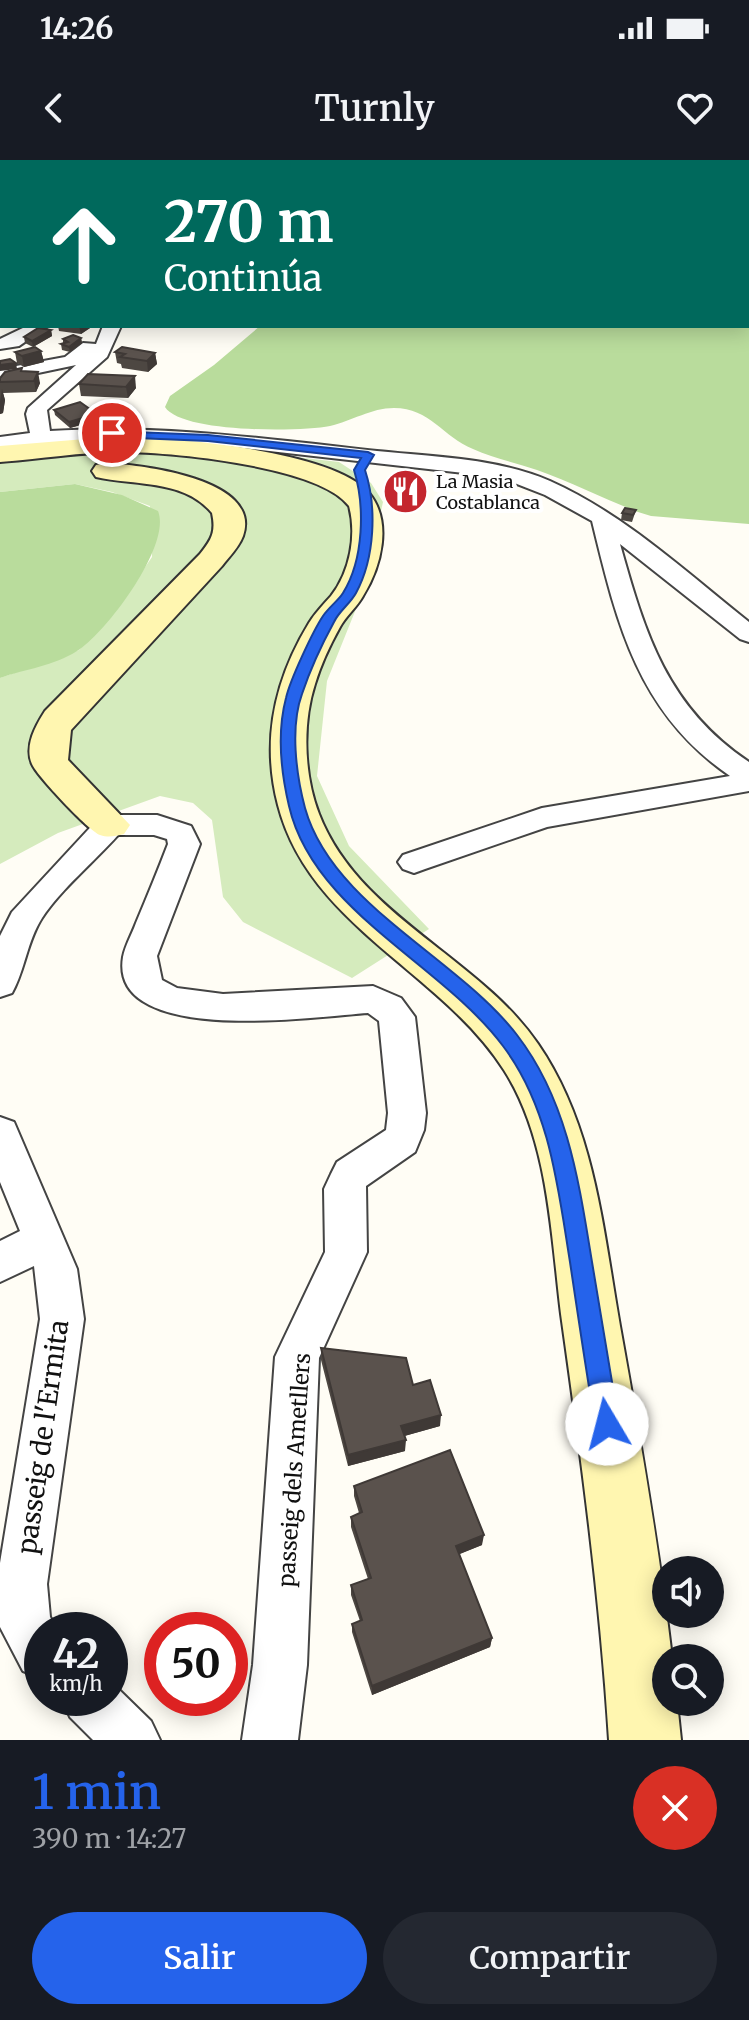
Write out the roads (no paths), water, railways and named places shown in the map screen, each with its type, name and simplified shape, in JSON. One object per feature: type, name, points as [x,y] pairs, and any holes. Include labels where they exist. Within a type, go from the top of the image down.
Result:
[{"type":"main road","points":[[13,449],[121,444],[182,449],[351,479]]},
{"type":"main road","points":[[82,447],[251,471],[318,487],[332,495],[351,479]]},
{"type":"main road","points":[[0,477],[67,469],[143,474],[186,483],[203,491],[220,505],[229,520],[231,529],[226,542],[211,560],[66,710],[52,730],[47,752],[50,763],[110,825]]},
{"type":"main road","points":[[351,479],[346,551],[329,618],[293,696],[289,727],[290,766],[297,807],[307,835],[324,865],[352,895],[484,1011],[510,1040],[538,1084],[557,1132],[599,1368],[627,1562],[645,1740]]},
{"type":"street","points":[[0,344],[13,342],[36,328]]},
{"type":"street","points":[[0,375],[71,361],[109,328]]},
{"type":"street","points":[[13,449],[38,408],[101,353],[110,328]]},
{"type":"street","points":[[13,449],[112,433],[158,435],[351,479],[501,471],[529,478],[602,518],[749,634]]},
{"type":"street","points":[[602,518],[633,630],[665,695],[693,732],[749,775]]},
{"type":"street","points":[[414,862],[542,818],[749,782]]},
{"type":"street","points":[[0,984],[10,950],[28,912],[110,825]]},
{"type":"street","name":"passeig dels Ametllers","points":[[110,825],[169,828],[180,833],[184,844],[140,956],[140,972],[148,988],[155,993],[185,1005],[212,1008],[373,999],[388,1007],[397,1017],[407,1113],[405,1130],[401,1141],[351,1174],[344,1189],[346,1252],[297,1357],[280,1665],[270,1740]]},
{"type":"street","name":"passeig de l'Ermita","points":[[0,1133],[56,1269],[62,1319],[22,1584],[24,1612]]},
{"type":"street","points":[[0,1263],[45,1238]]},
{"type":"street","points":[[107,1716],[132,1740]]},
{"type":"place","name":"La Masia Costablanca","points":[[405,492]]}]
